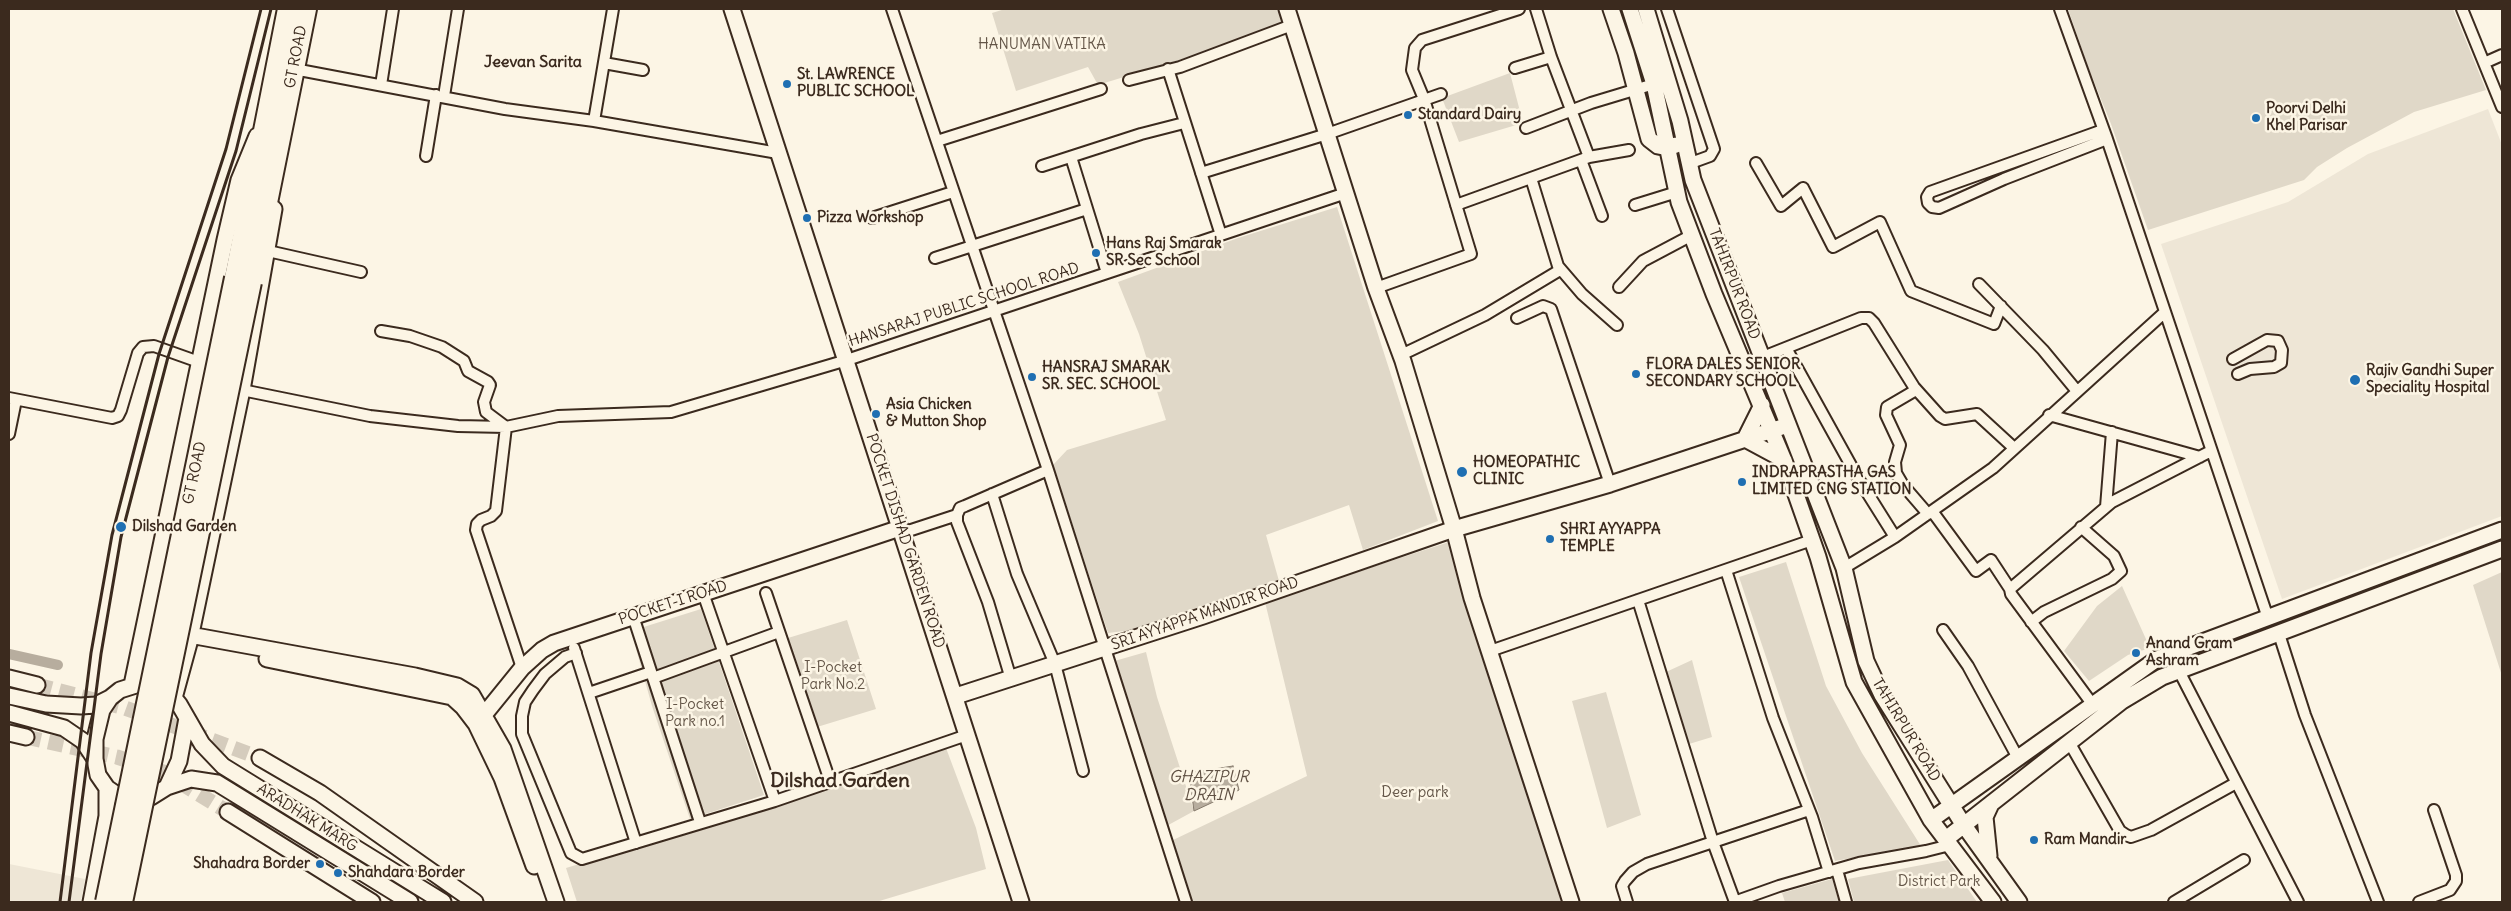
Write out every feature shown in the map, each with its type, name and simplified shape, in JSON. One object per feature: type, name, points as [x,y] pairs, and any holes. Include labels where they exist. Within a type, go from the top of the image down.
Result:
[{"type":"highway","name":"GT ROAD","points":[[122,902],[279,104],[288,9]]},
{"type":"highway","name":"GT ROAD","points":[[279,104],[294,69],[306,9]]},
{"type":"highway","name":"GT ROAD","points":[[106,902],[243,280]]},
{"type":"main road","name":"POCKET DISHAD GARDEN ROAD","points":[[732,9],[956,696],[1021,902]]},
{"type":"main road","points":[[1287,9],[1376,288],[1401,355],[1454,529],[1472,598],[1571,902]]},
{"type":"main road","points":[[1611,9],[1649,139],[1658,146],[1668,148],[1684,142]]},
{"type":"main road","name":"TAHIRPUR ROAD","points":[[1630,9],[1654,84],[1677,192],[1714,294],[1784,460],[1812,540],[1854,682],[1931,820],[1993,902]]},
{"type":"main road","name":"TAHIRPUR ROAD","points":[[1646,9],[1680,121],[1688,164],[1844,568],[1866,661],[1882,695],[1963,824],[2019,902]]},
{"type":"main road","name":"GT ROAD","points":[[174,698],[190,639],[242,390],[268,251],[279,104]]},
{"type":"main road","name":"GT ROAD","points":[[132,685],[239,180],[279,104]]},
{"type":"main road","points":[[1762,405],[1746,440],[1784,460]]},
{"type":"main road","name":"SRI AYYAPPA MANDIR ROAD","points":[[956,696],[1105,648],[1454,529],[1610,484],[1789,425]]},
{"type":"main road","points":[[1931,820],[2157,659],[2502,530]]},
{"type":"main road","name":"POCKET-I ROAD","points":[[480,718],[522,668],[542,650],[571,637],[703,593],[901,531]]},
{"type":"main road","points":[[1948,842],[1963,824],[2122,701],[2162,678],[2502,549]]},
{"type":"main road","points":[[190,639],[415,676],[457,686],[472,695],[480,718],[503,749],[514,797],[549,902]]},
{"type":"main road","points":[[9,678],[37,685]]},
{"type":"main road","points":[[9,696],[46,704],[81,706],[96,704],[132,685],[152,685],[164,690],[174,698],[186,718],[179,761],[167,787],[151,797],[128,799],[107,788],[98,775],[95,760],[97,729],[102,710],[110,698]]},
{"type":"main road","points":[[9,713],[64,728],[83,741],[95,760]]},
{"type":"main road","name":"ARADHAK MARG","points":[[186,718],[202,744],[223,766],[443,902]]},
{"type":"main road","points":[[9,733],[26,737]]},
{"type":"main road","points":[[260,758],[320,793],[475,902]]},
{"type":"main road","name":"ARADHAK MARG","points":[[167,787],[192,779],[217,783],[410,902]]},
{"type":"main road","points":[[91,902],[108,816],[107,788]]},
{"type":"main road","points":[[131,902],[151,797]]},
{"type":"main road","points":[[514,797],[556,902]]},
{"type":"main road","points":[[1990,804],[1985,817],[1990,861]]},
{"type":"main road","points":[[228,812],[372,902]]},
{"type":"street","points":[[381,85],[393,9]]},
{"type":"street","points":[[426,156],[458,9]]},
{"type":"street","points":[[594,121],[613,9]]},
{"type":"street","points":[[892,9],[1048,470],[1186,902]]},
{"type":"street","points":[[1376,288],[1470,254],[1424,99],[1412,70],[1416,48],[1422,40],[1519,9]]},
{"type":"street","points":[[1536,9],[1571,111],[1602,216]]},
{"type":"street","points":[[1667,9],[1714,149],[1710,156],[1688,164]]},
{"type":"street","points":[[2060,9],[2105,134],[2268,618]]},
{"type":"street","points":[[2462,9],[2502,107]]},
{"type":"street","points":[[1129,80],[1168,69],[1292,25]]},
{"type":"street","points":[[2484,63],[2502,55]]},
{"type":"street","points":[[1515,68],[1551,57]]},
{"type":"street","points":[[604,63],[643,70]]},
{"type":"street","points":[[294,69],[505,109],[594,121],[778,153]]},
{"type":"street","points":[[1168,69],[1221,235]]},
{"type":"street","points":[[1526,128],[1654,84]]},
{"type":"street","points":[[937,142],[1101,89]]},
{"type":"street","points":[[1202,173],[1327,134],[1441,94]]},
{"type":"street","points":[[1042,166],[1141,134],[1184,123]]},
{"type":"street","points":[[2105,134],[1939,208],[1932,207],[1928,202],[1927,196],[1930,192],[2105,134]]},
{"type":"street","points":[[1456,205],[1585,159],[1629,150]]},
{"type":"street","points":[[1071,157],[1107,273]]},
{"type":"street","points":[[1756,163],[1782,206],[1803,188],[1832,247],[1880,222],[1911,290],[1994,324],[2001,306]]},
{"type":"street","points":[[1531,178],[1552,251],[1560,270],[1582,294],[1617,325]]},
{"type":"street","points":[[872,218],[953,192]]},
{"type":"street","points":[[1635,205],[1677,192]]},
{"type":"street","name":"HANSARAJ PUBLIC SCHOOL ROAD","points":[[242,390],[370,416],[458,426],[506,427],[558,416],[671,412],[847,360],[1346,193]]},
{"type":"street","points":[[935,258],[1087,208]]},
{"type":"street","points":[[1619,287],[1642,261],[1692,236]]},
{"type":"street","points":[[268,251],[361,272]]},
{"type":"street","points":[[1401,355],[1485,315],[1560,270]]},
{"type":"street","points":[[1979,284],[2043,350],[2076,390]]},
{"type":"street","points":[[1517,318],[1543,306],[1551,309],[1610,484]]},
{"type":"street","points":[[1844,568],[1895,537],[1993,468],[2076,390],[2165,312]]},
{"type":"street","points":[[1762,357],[1861,318],[1869,318],[1916,390],[1945,420],[1979,415],[2014,448]]},
{"type":"street","points":[[381,331],[410,336],[442,347],[464,361],[468,371],[488,382],[489,390],[484,402],[486,412],[506,427],[496,512],[476,524],[476,530],[522,668]]},
{"type":"street","points":[[2233,359],[2267,340],[2278,341],[2282,350],[2281,362],[2274,367],[2250,369],[2238,374]]},
{"type":"street","points":[[9,434],[12,399],[112,418],[118,416],[138,353],[143,347],[154,346],[199,362]]},
{"type":"street","points":[[1786,348],[1858,478],[1895,537]]},
{"type":"street","points":[[1916,390],[1888,407],[1886,415],[1900,445],[1895,462],[1896,473],[1903,485],[1930,512],[1976,571],[1990,560],[2010,589],[2011,594],[2093,705]]},
{"type":"street","points":[[2049,415],[2200,457]]},
{"type":"street","points":[[2106,507],[2112,432]]},
{"type":"street","points":[[2010,589],[2106,507],[2211,451]]},
{"type":"street","points":[[1011,678],[988,602],[957,515],[960,508],[1048,470]]},
{"type":"street","points":[[992,494],[1017,574],[1055,664],[1083,771]]},
{"type":"street","points":[[901,531],[957,515]]},
{"type":"street","points":[[2031,622],[2044,612],[2112,579],[2121,571],[2114,556],[2081,527]]},
{"type":"street","points":[[1490,652],[1812,540]]},
{"type":"street","points":[[1726,570],[1773,718],[1846,902]]},
{"type":"street","points":[[703,593],[775,801]]},
{"type":"street","points":[[766,593],[830,781]]},
{"type":"street","points":[[1638,600],[1713,842],[1735,902],[1833,871],[1948,842]]},
{"type":"street","points":[[633,616],[700,822]]},
{"type":"street","points":[[1943,630],[1968,666],[2018,758]]},
{"type":"street","points":[[589,693],[725,652],[779,632]]},
{"type":"street","points":[[2279,634],[2305,715],[2378,902]]},
{"type":"street","points":[[571,637],[636,842]]},
{"type":"street","points":[[576,653],[565,657],[545,674],[526,702],[522,716],[524,744],[572,853],[577,858],[589,858],[700,822],[775,801],[968,735]]},
{"type":"street","points":[[2179,671],[2298,902]]},
{"type":"street","points":[[2069,742],[2114,820],[2126,835],[2132,837],[2151,830],[2236,783]]},
{"type":"street","points":[[1627,902],[1622,886],[1632,872],[1647,864],[1808,810]]},
{"type":"street","points":[[2419,902],[2450,890],[2456,881],[2456,875],[2434,810]]},
{"type":"street","points":[[2174,902],[2244,860]]},
{"type":"shaded area","name":"Rajiv Gandhi Super Speciality Hospital","points":[[2488,109],[2502,145],[2502,516],[2282,599],[2161,244],[2288,202],[2368,154]]},
{"type":"shaded area","points":[[9,864],[85,879],[81,902],[9,902]]},
{"type":"green space","name":"HANUMAN VATIKA","points":[[1005,9],[1286,9],[1292,25],[1098,85],[1088,67],[1016,91],[992,13]]},
{"type":"green space","name":"Poorvi Delhi Khel Parisar","points":[[2068,9],[2453,9],[2486,90],[2414,112],[2347,148],[2317,167],[2304,180],[2148,230]]},
{"type":"green space","points":[[1510,73],[1523,123],[1459,142],[1442,98]]},
{"type":"green space","points":[[1337,207],[1438,521],[1363,550],[1349,505],[1266,535],[1279,581],[1133,630],[1108,633],[1053,465],[1067,450],[1166,420],[1139,334],[1118,282],[1238,238]]},
{"type":"green space","name":"Deer park","points":[[1452,541],[1563,902],[1183,902],[1171,841],[1307,776],[1265,602]]},
{"type":"green space","points":[[1786,562],[1826,686],[1862,753],[1921,846],[1835,861],[1739,577]]},
{"type":"green space","points":[[2502,572],[2502,676],[2473,585]]},
{"type":"green space","points":[[2122,586],[2150,648],[2128,655],[2089,681],[2064,651],[2097,606]]},
{"type":"green space","name":"I-Pocket Park no.1","points":[[701,609],[764,795],[690,819],[652,706],[631,631]]},
{"type":"green space","name":"I-Pocket Park No.2","points":[[847,620],[876,709],[817,727],[788,638]]},
{"type":"green space","points":[[1146,652],[1157,697],[1194,811],[1161,829],[1104,664]]},
{"type":"green space","points":[[1692,660],[1712,737],[1689,744],[1666,672]]},
{"type":"green space","points":[[1606,692],[1641,815],[1607,828],[1572,701]]},
{"type":"green space","points":[[946,748],[976,828],[986,869],[876,902],[577,902],[566,868],[778,804]]},
{"type":"green space","name":"District Park","points":[[1948,860],[1977,902],[1854,902],[1848,879]]},
{"type":"green space","points":[[1832,879],[1839,902],[1785,902],[1782,893]]},
{"type":"water","name":"GHAZIPUR DRAIN","points":[[1233,766],[1239,790],[1194,811],[1189,773]]},
{"type":"waterway","points":[[9,654],[58,665]]},
{"type":"tunnel","points":[[37,685],[125,708],[260,758]]},
{"type":"tunnel","points":[[26,737],[117,757],[163,772],[228,812]]},
{"type":"railway","points":[[60,902],[91,653],[112,535],[159,354],[226,149],[261,9]]},
{"type":"railway","points":[[69,902],[101,654],[121,537],[168,357],[236,151],[271,9]]},
{"type":"place","name":"St. LAWRENCE PUBLIC SCHOOL","points":[[787,84]]},
{"type":"place","name":"Standard Dairy","points":[[1408,115]]},
{"type":"place","name":"Poorvi Delhi Khel Parisar","points":[[2256,118]]},
{"type":"place","name":"Pizza Workshop","points":[[807,218]]},
{"type":"place","name":"Hans Raj Smarak SR Sec School","points":[[1096,253]]},
{"type":"place","name":"FLORA DALES SENIOR SECONDARY SCHOOL","points":[[1636,374]]},
{"type":"place","name":"HANSRAJ SMARAK SR. SEC. SCHOOL","points":[[1032,377]]},
{"type":"place","name":"Rajiv Gandhi Super Speciality Hospital","points":[[2355,380]]},
{"type":"place","name":"Asia Chicken & Mutton Shop","points":[[876,414]]},
{"type":"place","name":"HOMEOPATHIC CLINIC","points":[[1462,472]]},
{"type":"place","name":"INDRAPRASTHA GAS LIMITED CNG STATION","points":[[1742,482]]},
{"type":"place","name":"Dilshad Garden","points":[[121,527]]},
{"type":"place","name":"SHRI AYYAPPA TEMPLE","points":[[1550,539]]},
{"type":"place","name":"Anand Gram Ashram","points":[[2136,653]]},
{"type":"place","name":"Ram Mandir","points":[[2034,840]]},
{"type":"place","name":"Shahadra Border","points":[[320,864]]},
{"type":"place","name":"Shahdara Border","points":[[338,873]]},
{"type":"district","name":"Jeevan Sarita","points":[[533,62]]},
{"type":"district","name":"Dilshad Garden","points":[[840,781]]}]
